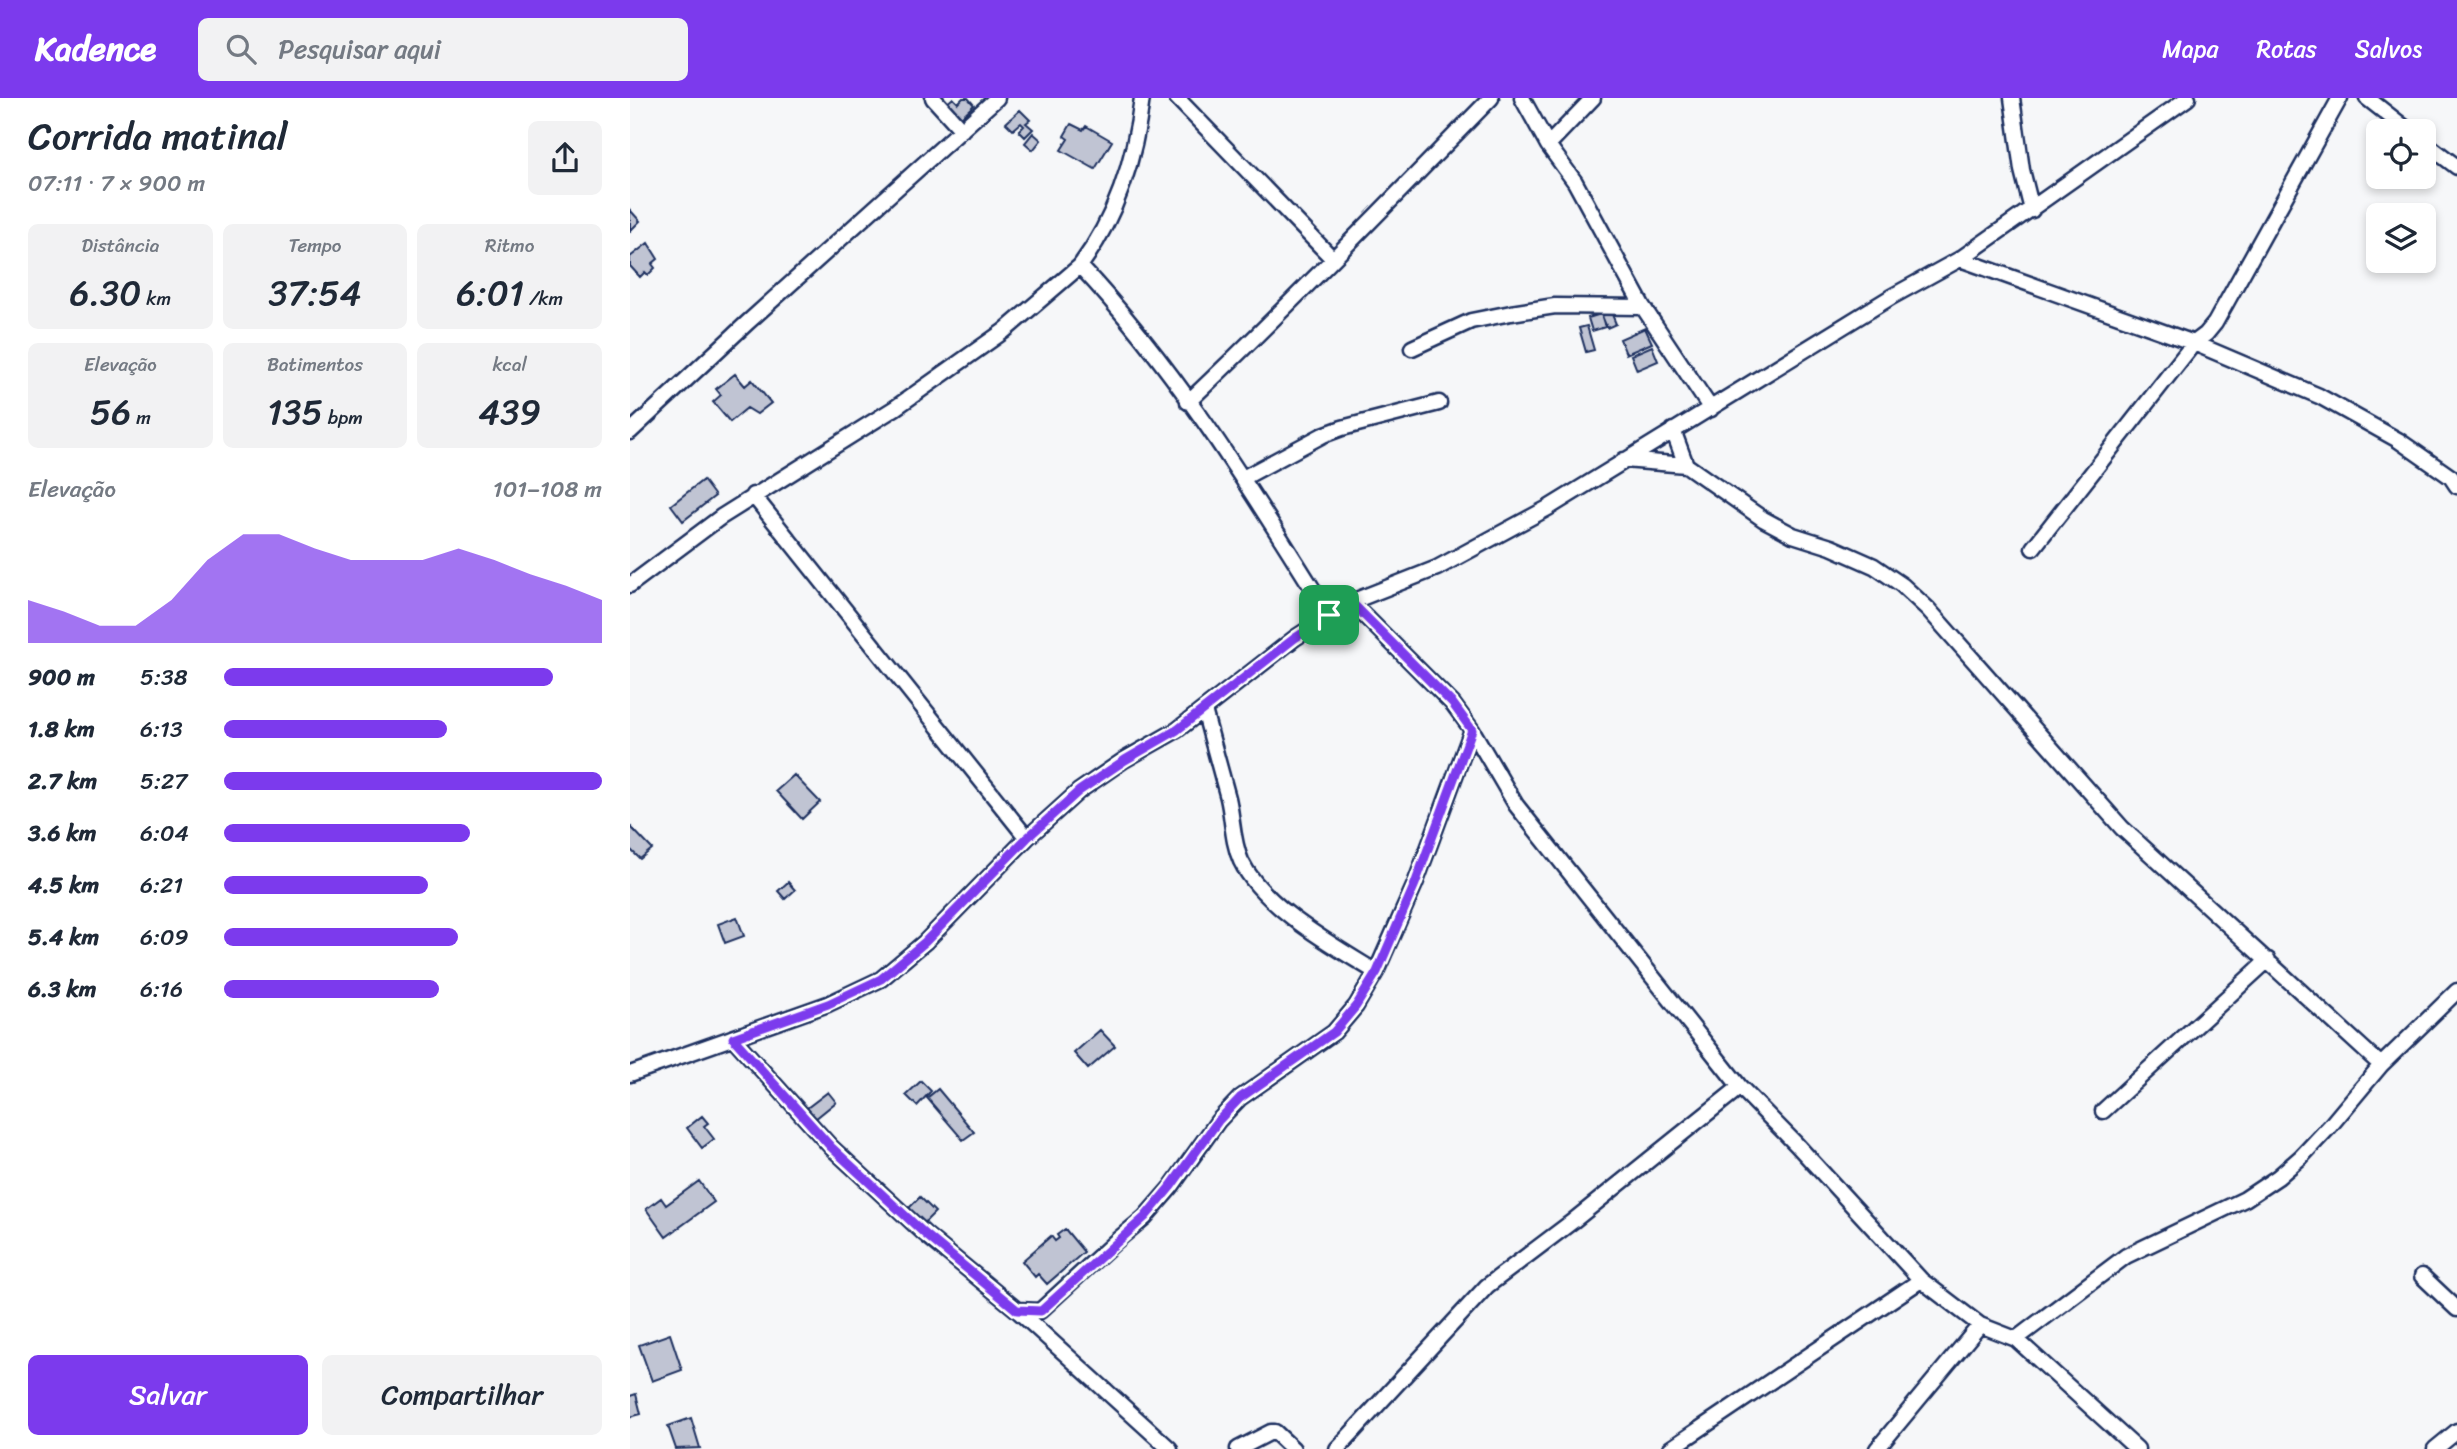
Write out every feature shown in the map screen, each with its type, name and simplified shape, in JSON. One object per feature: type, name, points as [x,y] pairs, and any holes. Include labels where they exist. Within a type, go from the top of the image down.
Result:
[{"type":"street","points":[[933,98],[962,130]]},
{"type":"street","points":[[630,432],[757,313],[997,98]]},
{"type":"street","points":[[630,585],[753,495],[928,385],[1004,331],[1080,266],[1098,241],[1119,195],[1137,140],[1142,98]]},
{"type":"street","points":[[1177,98],[1332,258]]},
{"type":"street","points":[[1188,402],[1262,332],[1491,98]]},
{"type":"street","points":[[1522,98],[1548,145],[1575,182],[1643,307],[1711,409]]},
{"type":"street","points":[[1548,145],[1593,98]]},
{"type":"street","points":[[2012,98],[2022,170],[2032,210]]},
{"type":"street","points":[[630,1074],[828,1004],[881,979],[925,942],[1027,838],[1079,791],[1177,730],[1295,638],[1329,615],[1351,602],[1437,568],[1548,508],[1891,297],[1960,259],[2188,98]]},
{"type":"street","points":[[2033,548],[2194,343],[2206,334],[2227,303],[2340,98]]},
{"type":"street","points":[[2367,98],[2394,119]]},
{"type":"street","points":[[2436,151],[2457,167]]},
{"type":"street","points":[[1960,259],[2194,343],[2319,396],[2398,440],[2455,478]]},
{"type":"street","points":[[1080,266],[1110,298],[1162,363],[1243,478],[1329,615]]},
{"type":"street","points":[[1412,348],[1471,321],[1511,313],[1555,306],[1643,307]]},
{"type":"street","points":[[1243,478],[1323,435],[1439,403]]},
{"type":"street","points":[[1673,430],[1686,465]]},
{"type":"street","points":[[1624,460],[1686,465],[1763,519],[1793,536],[1831,547],[1874,565],[1902,585],[1928,609],[2122,828],[2381,1065]]},
{"type":"street","points":[[753,495],[1027,838]]},
{"type":"street","points":[[1351,602],[1453,704],[1472,730],[1516,804],[1740,1087],[1921,1280],[1980,1325],[2016,1339],[2137,1449]]},
{"type":"street","points":[[1204,710],[1242,863],[1258,884],[1294,919],[1377,972]]},
{"type":"street","points":[[1017,1310],[1041,1311],[1145,1217],[1218,1121],[1240,1098],[1334,1032],[1356,1006],[1377,972],[1415,884],[1472,730]]},
{"type":"street","points":[[2102,1111],[2268,960]]},
{"type":"street","points":[[2016,1339],[2126,1256],[2245,1199],[2278,1177],[2330,1126],[2381,1065],[2457,991]]},
{"type":"street","points":[[733,1038],[831,1147],[925,1234],[1017,1310],[1171,1449]]},
{"type":"street","points":[[1337,1449],[1487,1286],[1740,1087]]},
{"type":"street","points":[[2422,1276],[2457,1309]]},
{"type":"street","points":[[1671,1449],[1921,1280]]},
{"type":"street","points":[[1041,1311],[1042,1333]]},
{"type":"street","points":[[1877,1449],[1980,1325]]},
{"type":"street","points":[[2435,1449],[2457,1431]]},
{"type":"street","points":[[1238,1449],[1275,1432],[1293,1449]]},
{"type":"building","points":[[953,98],[958,103],[963,98],[968,98],[974,105],[960,118],[946,104]]},
{"type":"building","points":[[1020,110],[1030,120],[1026,123],[1033,129],[1025,137],[1019,131],[1024,126],[1021,123],[1013,130],[1006,123]]},
{"type":"building","points":[[1071,124],[1083,130],[1086,126],[1112,141],[1095,169],[1061,150],[1068,139],[1064,136]]},
{"type":"building","points":[[1033,133],[1041,140],[1033,150],[1025,143]]},
{"type":"building","points":[[630,210],[640,221],[630,231]]},
{"type":"building","points":[[648,243],[658,259],[652,264],[655,268],[648,275],[645,272],[640,277],[630,266],[630,257]]},
{"type":"building","points":[[1611,312],[1616,324],[1607,328],[1602,316]]},
{"type":"building","points":[[1601,314],[1605,327],[1592,331],[1588,318]]},
{"type":"building","points":[[1587,326],[1594,350],[1586,352],[1579,328]]},
{"type":"building","points":[[1645,328],[1652,343],[1626,354],[1620,339]]},
{"type":"building","points":[[1652,346],[1658,361],[1637,370],[1631,355]]},
{"type":"building","points":[[735,374],[745,386],[752,380],[771,403],[757,414],[747,408],[730,422],[713,402],[721,395],[716,389]]},
{"type":"building","points":[[703,480],[715,496],[683,521],[671,505]]},
{"type":"building","points":[[794,775],[820,802],[802,819],[776,791]]},
{"type":"building","points":[[630,826],[652,849],[640,859],[630,849]]},
{"type":"building","points":[[788,882],[795,890],[785,899],[778,891]]},
{"type":"building","points":[[737,917],[744,936],[725,943],[718,924]]},
{"type":"building","points":[[1100,1030],[1115,1046],[1088,1069],[1074,1053]]},
{"type":"building","points":[[921,1081],[931,1091],[917,1106],[906,1095]]},
{"type":"building","points":[[938,1089],[974,1132],[963,1140],[927,1098]]},
{"type":"building","points":[[828,1092],[836,1102],[815,1119],[807,1108]]},
{"type":"building","points":[[702,1116],[708,1123],[704,1126],[714,1139],[702,1148],[687,1128]]},
{"type":"building","points":[[699,1181],[714,1202],[666,1237],[646,1209],[661,1198],[666,1205]]},
{"type":"building","points":[[920,1197],[935,1212],[923,1224],[908,1209]]},
{"type":"building","points":[[1065,1229],[1084,1252],[1047,1284],[1038,1274],[1035,1277],[1022,1261],[1051,1236],[1055,1241],[1059,1238],[1057,1235]]},
{"type":"building","points":[[670,1334],[682,1370],[652,1381],[639,1345]]},
{"type":"building","points":[[636,1394],[641,1414],[630,1417],[630,1396]]},
{"type":"building","points":[[691,1418],[700,1448],[676,1449],[668,1426]]},
{"type":"route","points":[[1351,602],[1453,704],[1472,730],[1415,884],[1377,972],[1356,1006],[1334,1032],[1240,1098],[1218,1121],[1145,1217],[1041,1311],[1017,1310],[925,1234],[831,1147],[733,1038],[828,1004],[881,979],[925,942],[1027,838],[1079,791],[1177,730],[1295,638],[1329,615],[1351,602]]}]
